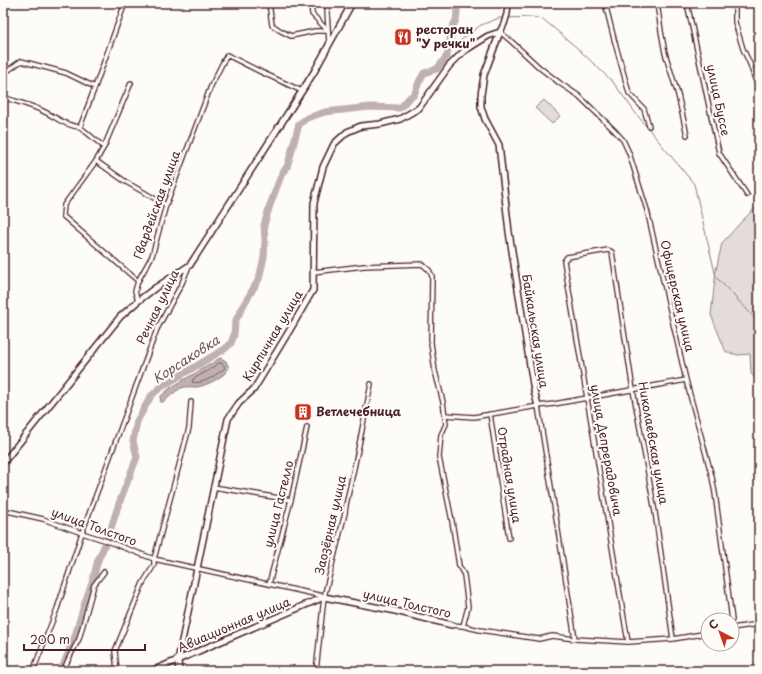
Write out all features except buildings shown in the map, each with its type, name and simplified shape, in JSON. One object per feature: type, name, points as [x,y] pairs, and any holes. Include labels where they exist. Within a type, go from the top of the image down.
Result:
[{"type":"street","points":[[80,127],[125,3]]},
{"type":"street","points":[[269,3],[272,25],[281,31],[292,36],[315,31],[328,31]]},
{"type":"street","points":[[311,3],[312,14],[328,31]]},
{"type":"street","points":[[328,3],[329,45]]},
{"type":"street","name":"Речная улица","points":[[33,671],[57,609],[82,534],[156,329],[182,283],[190,265],[302,91],[352,3]]},
{"type":"street","points":[[605,3],[629,93],[644,109],[649,126]]},
{"type":"street","points":[[657,3],[665,53],[678,95],[687,135]]},
{"type":"street","name":"улица Буссе","points":[[687,3],[719,153],[747,195]]},
{"type":"street","points":[[735,3],[735,22],[743,49],[759,86]]},
{"type":"street","points":[[500,32],[507,14],[508,5]]},
{"type":"street","name":"Кирпичная улица","points":[[179,671],[178,660],[228,420],[239,403],[254,389],[313,290],[314,203],[323,167],[334,144],[347,132],[361,126],[380,124],[400,119],[419,108],[449,66],[464,51],[488,36],[500,32]]},
{"type":"street","name":"Офицерская улица","points":[[500,32],[540,68],[579,96],[623,140],[629,153],[647,210],[686,380],[710,470],[715,493],[731,612]]},
{"type":"street","name":"Байкальская улица","points":[[500,32],[484,75],[481,95],[482,107],[485,119],[499,145],[509,232],[575,639]]},
{"type":"street","name":"Гвардейская улица","points":[[138,301],[135,291],[138,281],[152,256],[166,205],[211,86],[227,54],[302,91]]},
{"type":"street","points":[[3,74],[21,61],[66,73],[95,88]]},
{"type":"street","points":[[131,83],[104,147],[96,161],[64,205],[63,216],[138,281]]},
{"type":"street","points":[[3,97],[45,112],[73,126],[80,127],[104,147]]},
{"type":"street","points":[[96,161],[126,182],[166,205]]},
{"type":"street","name":"улица Депрерадовича","points":[[612,252],[608,250],[567,257],[564,261],[628,642]]},
{"type":"street","name":"Николаевская улица","points":[[612,252],[633,390],[655,512],[673,638]]},
{"type":"street","name":"улица Толстого","points":[[3,510],[43,519],[154,559],[324,597],[391,610],[452,625],[463,626],[468,606],[464,575],[458,566],[452,521],[439,456],[441,435],[446,424],[431,343],[432,276],[429,270],[422,264],[364,266],[313,272]]},
{"type":"street","points":[[3,463],[120,317],[138,301],[190,265]]},
{"type":"street","points":[[445,415],[474,417],[686,380]]},
{"type":"street","name":"Заозёрная улица","points":[[316,671],[324,597],[345,513],[371,384]]},
{"type":"street","points":[[118,671],[115,651],[143,583],[154,565],[154,559],[189,428],[190,402]]},
{"type":"street","name":"Отрадная улица","points":[[490,414],[509,538]]},
{"type":"street","name":"улица Гастелло","points":[[269,584],[291,500],[307,427]]},
{"type":"street","points":[[213,487],[291,500]]},
{"type":"street","points":[[63,671],[79,638],[94,585],[104,572]]},
{"type":"street","name":"Авиационная улица","points":[[152,671],[324,597]]},
{"type":"street","points":[[740,627],[759,624]]},
{"type":"street","points":[[463,626],[539,639],[552,636],[628,642],[700,634]]},
{"type":"shaded area","points":[[544,100],[560,116],[552,124],[535,108]]},
{"type":"shaded area","points":[[759,204],[759,380],[751,374],[750,354],[738,355],[726,352],[711,315],[716,270],[722,243]]},
{"type":"water","points":[[221,358],[226,361],[229,368],[220,377],[201,386],[181,388],[161,403],[160,397],[170,388]]},
{"type":"waterway","name":"Корсаковка","points":[[61,671],[75,636],[98,560],[108,538],[118,506],[137,457],[133,441],[137,421],[151,396],[160,388],[225,349],[231,343],[234,335],[235,322],[259,279],[264,257],[264,225],[282,173],[287,167],[299,124],[307,118],[325,112],[370,107],[400,108],[410,97],[414,95],[424,73],[437,69],[447,56],[452,28],[456,20],[457,3]]},
{"type":"waterway","points":[[507,18],[532,17],[543,19],[576,47],[613,82],[637,115],[694,184],[716,277],[759,324]]},
{"type":"waterway","points":[[447,56],[452,47],[481,25],[499,18],[504,18]]},
{"type":"place","name":"ресторан \"У речки\"","points":[[403,37]]},
{"type":"place","name":"Ветлечебница","points":[[303,412]]}]
